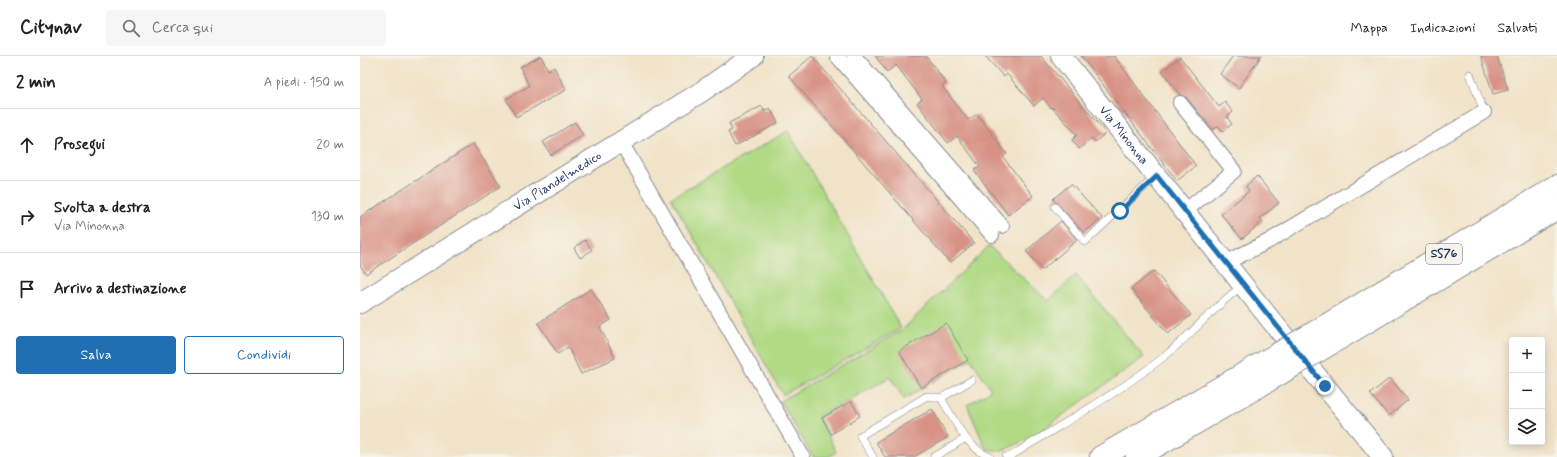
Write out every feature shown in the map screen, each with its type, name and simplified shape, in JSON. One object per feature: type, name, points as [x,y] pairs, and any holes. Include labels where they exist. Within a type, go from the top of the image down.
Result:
[{"type":"highway","name":"SS76","points":[[1336,330],[1557,186]]},
{"type":"highway","name":"SS76","points":[[1101,457],[1253,379],[1336,330],[1557,208]]},
{"type":"highway","name":"SS76","points":[[1138,457],[1253,379]]},
{"type":"main road","name":"Via Piandelmedico","points":[[360,303],[701,92],[753,56]]},
{"type":"main road","name":"Via Minonna","points":[[1061,56],[1243,285],[1383,457]]},
{"type":"street","points":[[837,56],[997,231],[854,56]]},
{"type":"street","points":[[1180,102],[1234,171],[1184,211]]},
{"type":"street","points":[[1225,262],[1269,241],[1484,112]]},
{"type":"street","points":[[621,142],[803,457]]},
{"type":"lane","points":[[1470,74],[1484,112]]},
{"type":"lane","points":[[1055,207],[1085,242],[1157,176]]},
{"type":"lane","points":[[1006,457],[1011,456],[1132,380],[1166,355],[1228,297],[1243,285]]},
{"type":"lane","points":[[872,457],[860,436],[927,396],[942,398],[972,380]]},
{"type":"lane","points":[[942,398],[966,438],[980,453],[990,457]]},
{"type":"lane","points":[[934,457],[966,438]]},
{"type":"green space","points":[[788,131],[901,328],[783,395],[671,198]]},
{"type":"green space","points":[[989,246],[1048,301],[1076,275],[1144,357],[1032,437],[1002,451],[986,449],[967,405],[991,390],[971,359],[904,399],[890,377],[819,417],[836,452],[829,457],[813,457],[780,401],[902,330]]},
{"type":"building","points":[[541,56],[548,70],[554,67],[566,90],[516,117],[506,99],[529,86],[520,67]]},
{"type":"building","points":[[812,56],[974,243],[950,263],[789,76]]},
{"type":"building","points":[[875,56],[926,56],[946,83],[942,86],[968,120],[977,114],[1007,154],[1003,157],[1033,196],[1008,215],[974,170],[980,167],[957,136],[948,143],[917,103],[922,99],[896,65],[887,72]]},
{"type":"building","points":[[985,56],[1041,56],[1106,133],[1095,142],[1092,138],[1079,149],[1072,140],[1077,135],[1043,98],[1034,106],[1007,74],[1004,77]]},
{"type":"building","points":[[1081,56],[1114,56],[1196,166],[1177,181]]},
{"type":"building","points":[[1233,56],[1261,56],[1239,88],[1220,74]]},
{"type":"building","points":[[1481,56],[1497,56],[1508,90],[1493,94]]},
{"type":"building","points":[[1180,57],[1219,107],[1225,102],[1233,112],[1227,117],[1232,124],[1223,131],[1218,126],[1213,130],[1187,98],[1180,95],[1162,71]]},
{"type":"building","points":[[762,106],[764,111],[770,108],[778,123],[735,146],[728,132],[732,130],[729,123]]},
{"type":"building","points":[[575,122],[583,135],[551,155],[543,142]]},
{"type":"building","points":[[473,144],[501,186],[366,274],[360,265],[360,217]]},
{"type":"building","points":[[1257,176],[1279,203],[1260,218],[1263,221],[1242,239],[1221,214],[1249,191],[1246,186]]},
{"type":"building","points":[[1071,184],[1102,218],[1084,233],[1053,199]]},
{"type":"building","points":[[1061,221],[1077,240],[1042,270],[1026,251]]},
{"type":"building","points":[[585,240],[592,250],[580,258],[574,248]]},
{"type":"building","points":[[1154,271],[1191,315],[1168,334],[1131,289]]},
{"type":"building","points":[[591,289],[611,320],[600,327],[615,358],[581,374],[568,347],[558,354],[538,323]]},
{"type":"building","points":[[946,323],[968,360],[921,388],[899,351]]},
{"type":"building","points":[[1390,378],[1408,400],[1389,416],[1370,394]]},
{"type":"building","points":[[851,401],[860,416],[831,434],[822,418]]},
{"type":"building","points":[[932,409],[948,437],[914,457],[885,457],[876,442]]},
{"type":"route","points":[[1120,211],[1142,188],[1157,176],[1270,320],[1325,386]]}]
